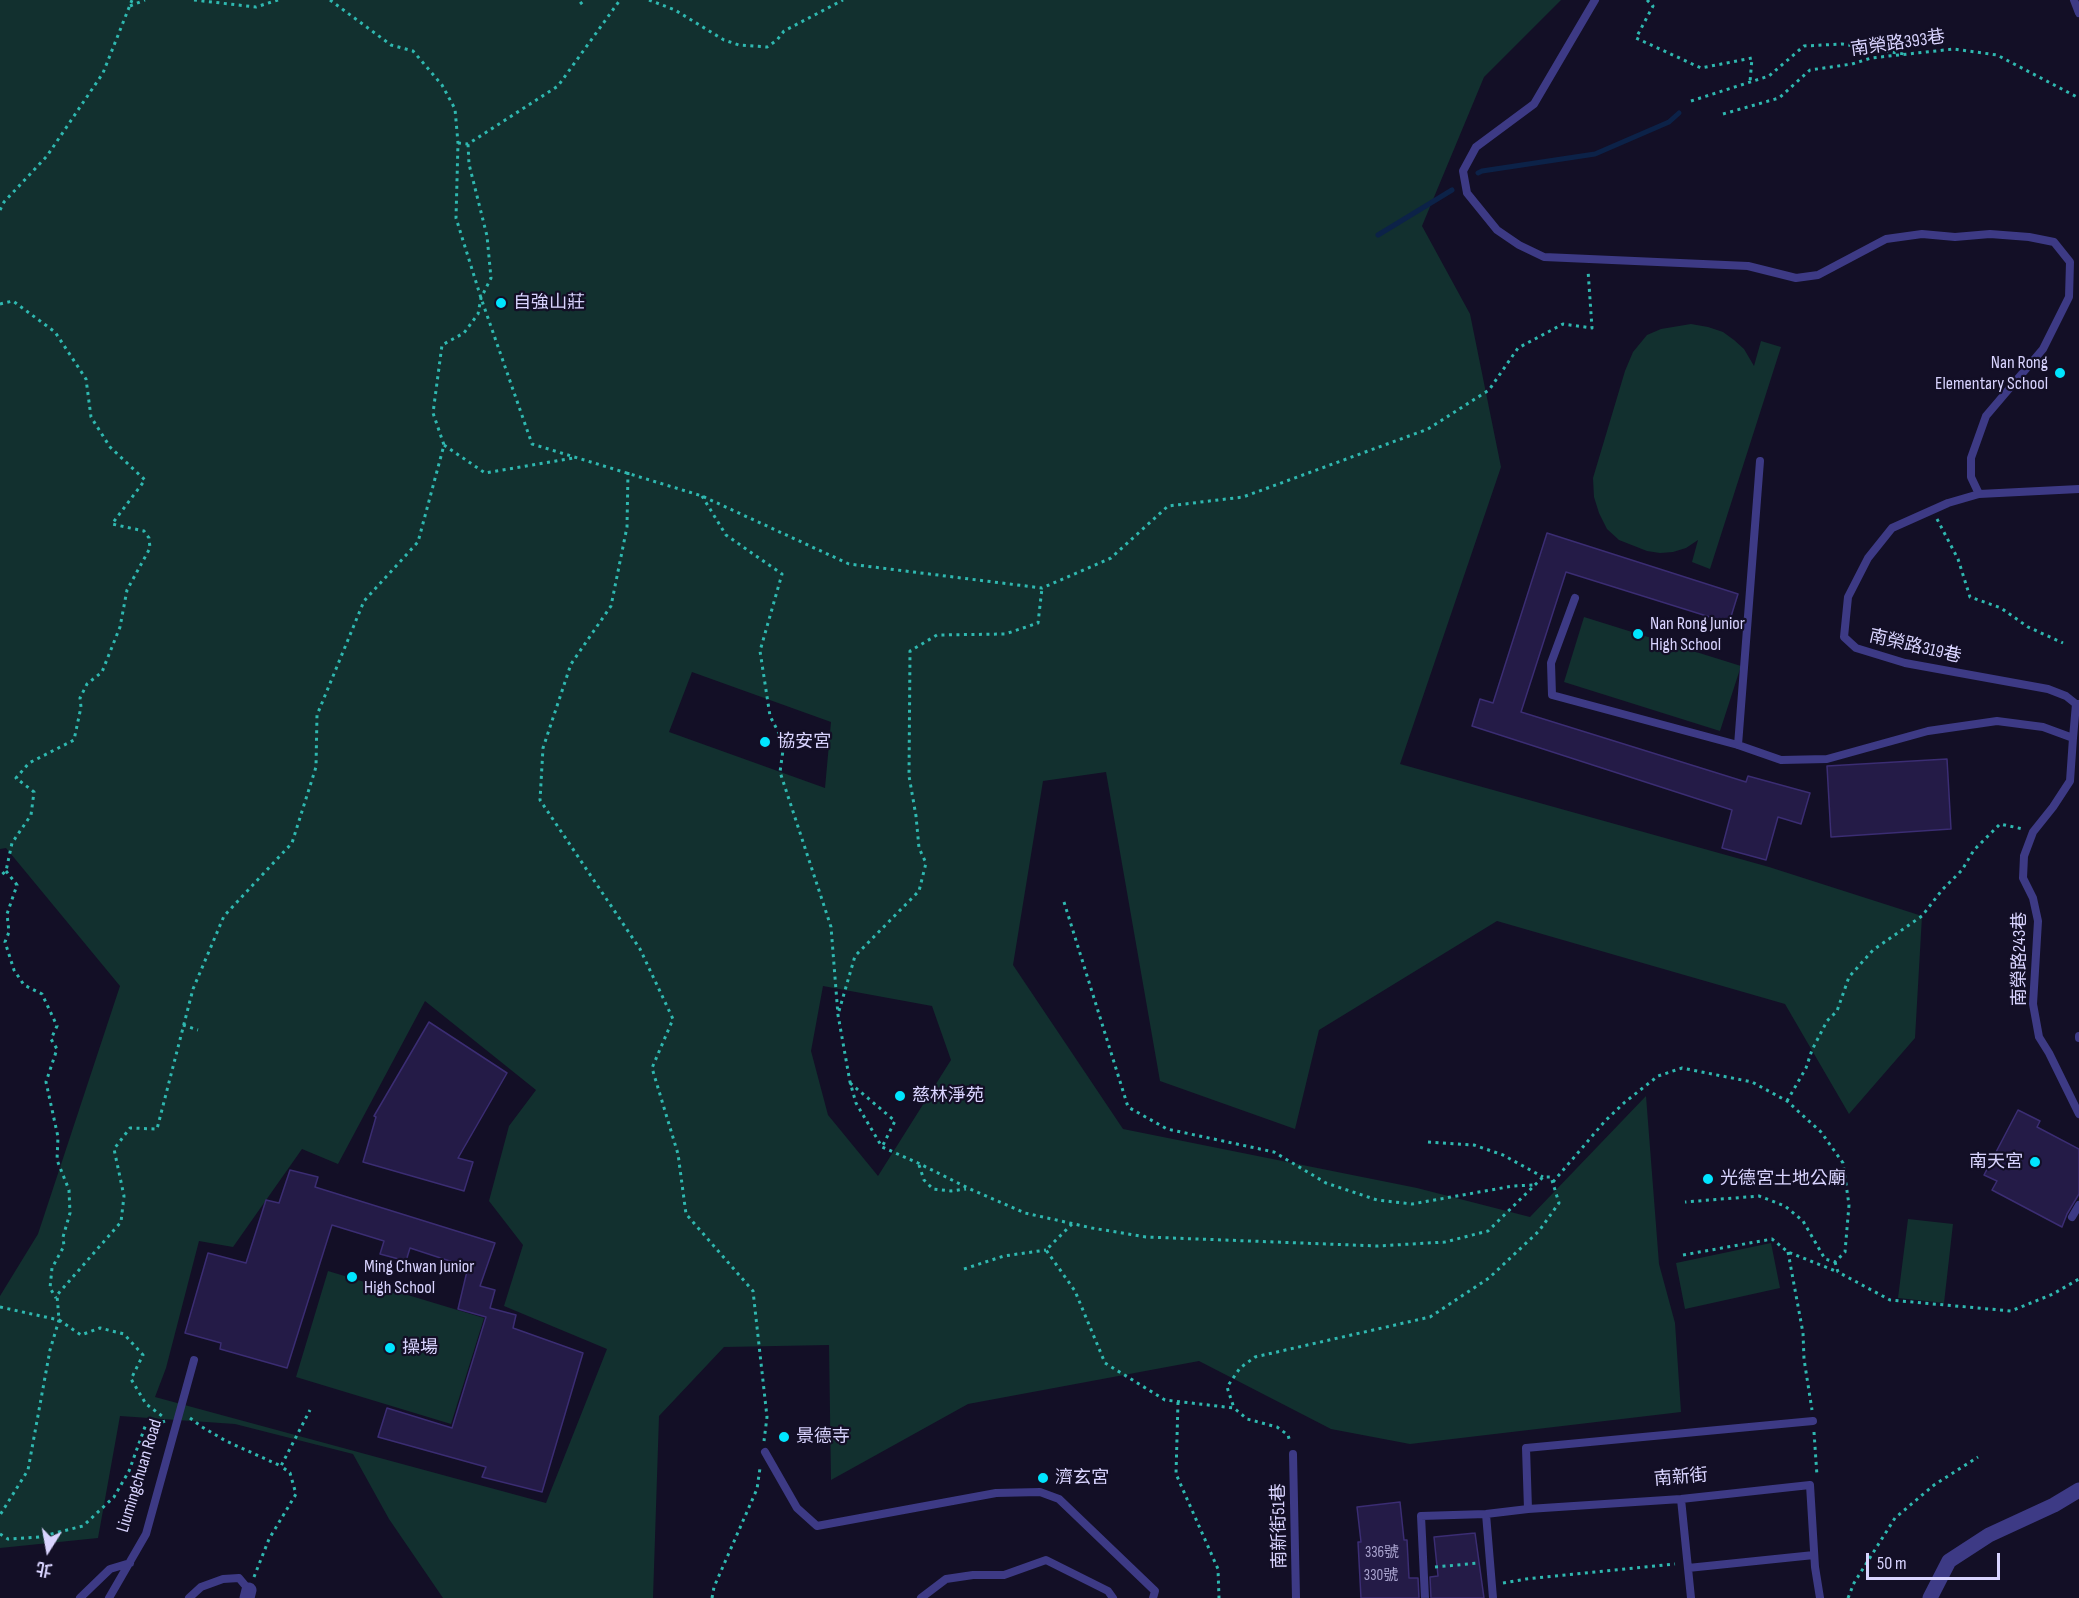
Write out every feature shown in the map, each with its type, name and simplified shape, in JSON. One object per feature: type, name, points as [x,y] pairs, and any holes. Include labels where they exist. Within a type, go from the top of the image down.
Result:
[{"type":"street","points":[[1930,1598],[1949,1561],[1989,1535],[2054,1505],[2079,1490]]},
{"type":"lane","points":[[1595,0],[1534,104],[1476,147],[1463,171],[1467,193],[1497,230],[1519,245],[1544,257],[1748,266],[1796,278],[1818,275],[1886,239],[1922,234],[1955,237],[1989,234],[2054,242],[2070,262],[2069,297],[2043,349],[1986,416],[1971,458],[1971,477],[1979,494]]},
{"type":"lane","points":[[2074,0],[2079,13]]},
{"type":"lane","points":[[1738,745],[1760,461]]},
{"type":"lane","name":"南榮路319巷","points":[[2077,704],[2066,696],[2048,689],[1905,663],[1856,648],[1844,637],[1848,597],[1868,558],[1892,528],[1947,503],[1979,494],[2079,489]]},
{"type":"lane","points":[[1575,598],[1551,663],[1552,695],[1738,745],[1781,760],[1827,759],[1928,731],[1997,721],[2043,727],[2073,738]]},
{"type":"lane","name":"南榮路243巷","points":[[2077,704],[2070,781],[2053,807],[2033,831],[2024,856],[2023,878],[2033,898],[2038,921],[2033,1004],[2039,1037],[2079,1114]]},
{"type":"lane","points":[[2072,1216],[2079,1205]]},
{"type":"lane","name":"Liumingchuan Road","points":[[109,1598],[146,1534],[194,1360]]},
{"type":"lane","points":[[1528,1509],[1526,1448],[1813,1421]]},
{"type":"lane","points":[[763,1452],[797,1508],[817,1526],[833,1525],[996,1493],[1040,1492],[1059,1499],[1155,1591],[1153,1598]]},
{"type":"lane","name":"南新街51巷","points":[[1293,1454],[1296,1598]]},
{"type":"lane","points":[[1810,1485],[1814,1555],[1820,1598]]},
{"type":"lane","name":"南新街","points":[[1425,1598],[1421,1516],[1486,1514],[1810,1485]]},
{"type":"lane","points":[[1681,1498],[1691,1598]]},
{"type":"lane","points":[[1486,1514],[1493,1598]]},
{"type":"lane","points":[[1688,1568],[1814,1555]]},
{"type":"lane","points":[[921,1598],[946,1579],[973,1575],[1004,1575],[1046,1560],[1108,1591],[1113,1598]]},
{"type":"lane","points":[[80,1598],[110,1569],[130,1563]]},
{"type":"lane","points":[[189,1598],[201,1587],[223,1579],[239,1578],[248,1594]]},
{"type":"path","points":[[0,210],[4,202],[46,156],[103,73],[132,0]]},
{"type":"path","points":[[130,6],[145,0]]},
{"type":"path","points":[[194,0],[256,7],[278,0]]},
{"type":"path","points":[[330,0],[391,45],[413,51],[450,98],[455,109],[458,143],[456,218],[481,298],[532,444],[702,496],[849,564],[1042,588],[1111,558],[1168,506],[1243,497],[1428,429],[1489,390],[1518,348],[1563,324],[1592,328],[1588,259]]},
{"type":"path","points":[[580,4],[585,0]]},
{"type":"path","points":[[458,143],[468,144],[558,86],[620,0]]},
{"type":"path","points":[[649,0],[675,10],[724,40],[739,45],[767,47],[784,31],[843,0]]},
{"type":"path","points":[[1647,0],[1653,6],[1636,38],[1701,68],[1752,58],[1750,82]]},
{"type":"path","points":[[1691,101],[1769,76],[1804,46],[1842,44],[1908,55]]},
{"type":"path","name":"南榮路393巷","points":[[1723,114],[1779,98],[1810,70],[1852,64],[1871,58],[1954,49],[1997,55],[2079,98]]},
{"type":"path","points":[[0,1515],[28,1470],[50,1350],[59,1320],[57,1295],[121,1222],[124,1196],[114,1149],[130,1128],[158,1129],[192,989],[224,916],[292,843],[316,767],[317,715],[364,601],[418,542],[444,445],[433,413],[442,345],[464,333],[478,314],[481,298],[490,278],[487,236],[469,164],[468,144]]},
{"type":"path","points":[[0,304],[13,301],[55,332],[86,379],[90,417],[110,447],[145,480],[112,524],[144,531],[149,538],[150,548],[127,590],[120,627],[102,672],[87,684],[80,698],[81,707],[74,740],[29,763],[16,778],[34,792],[31,815],[12,843],[6,871],[0,876]]},
{"type":"path","points":[[444,445],[485,473],[576,458]]},
{"type":"path","points":[[628,472],[627,527],[611,606],[571,664],[543,748],[540,800],[640,949],[673,1020],[652,1068],[678,1154],[686,1214],[753,1291],[767,1417],[763,1452],[757,1489],[714,1587],[712,1598]]},
{"type":"path","points":[[702,496],[726,535],[782,574],[760,651],[770,716],[783,744],[780,772],[831,927],[838,1016],[850,1082],[856,1103],[882,1147],[1026,1213],[1146,1237],[1377,1246],[1445,1242],[1488,1231],[1543,1177]]},
{"type":"path","points":[[1932,510],[1958,559],[1970,597],[2001,608],[2028,627],[2062,643]]},
{"type":"path","points":[[838,1016],[855,956],[919,891],[926,863],[919,848],[909,776],[910,651],[937,635],[1005,634],[1038,623],[1042,588]]},
{"type":"path","points":[[1787,1101],[1806,1068],[1812,1050],[1827,1021],[1837,1011],[1850,977],[1874,950],[1922,916],[1942,890],[1962,870],[1974,850],[2000,824],[2033,831]]},
{"type":"path","points":[[6,871],[17,885],[7,914],[9,932],[5,942],[14,970],[24,985],[42,994],[57,1026],[51,1039],[57,1050],[46,1082],[58,1137],[57,1160],[69,1190],[70,1213],[63,1237],[64,1246],[52,1268],[50,1288],[58,1301]]},
{"type":"path","points":[[1064,902],[1128,1107],[1167,1129],[1274,1152],[1326,1183],[1377,1200],[1412,1204],[1513,1186],[1535,1185]]},
{"type":"path","points":[[183,1025],[198,1030]]},
{"type":"path","points":[[1553,1182],[1605,1121],[1624,1102],[1658,1076],[1682,1068],[1752,1082],[1787,1101],[1821,1132],[1843,1163],[1849,1205],[1845,1252],[1835,1262]]},
{"type":"path","points":[[850,1082],[895,1121],[882,1147]]},
{"type":"path","points":[[1293,1454],[1288,1435],[1276,1427],[1247,1419],[1234,1408],[1227,1387],[1240,1368],[1255,1357],[1430,1317],[1489,1278],[1539,1231],[1559,1203],[1551,1177],[1543,1177],[1503,1155],[1474,1145],[1428,1142]]},
{"type":"path","points":[[918,1163],[924,1180],[933,1189],[951,1191],[968,1188]]},
{"type":"path","points":[[1685,1202],[1759,1196],[1785,1206],[1803,1221],[1826,1259],[1835,1262]]},
{"type":"path","points":[[964,1269],[1004,1256],[1046,1250],[1072,1224]]},
{"type":"path","points":[[1683,1255],[1772,1239],[1788,1252],[1838,1272],[1890,1300],[2011,1311],[2053,1294],[2079,1279]]},
{"type":"path","points":[[1046,1250],[1075,1291],[1105,1363],[1165,1400],[1234,1408]]},
{"type":"path","points":[[1788,1252],[1803,1333],[1804,1359],[1813,1421],[1817,1475],[1810,1485]]},
{"type":"path","points":[[1835,1262],[1838,1272]]},
{"type":"path","points":[[0,1307],[59,1320],[81,1335],[100,1328],[124,1334],[143,1355],[131,1379],[146,1404],[162,1416],[169,1448]]},
{"type":"path","points":[[1178,1401],[1176,1473],[1218,1569],[1219,1598]]},
{"type":"path","points":[[180,1410],[210,1432],[281,1466],[290,1473],[296,1494],[269,1539],[248,1594]]},
{"type":"path","points":[[281,1466],[310,1410]]},
{"type":"path","points":[[0,1534],[8,1539],[39,1537],[83,1526],[114,1497],[129,1471],[146,1424]]},
{"type":"path","points":[[1848,1598],[1854,1584],[1895,1518],[1934,1485],[1978,1457]]},
{"type":"path","points":[[1423,1569],[1490,1562]]},
{"type":"path","points":[[1492,1585],[1526,1579],[1673,1563],[1688,1568]]},
{"type":"green space","points":[[0,0],[1561,0],[1484,77],[1422,226],[1470,314],[1501,467],[1400,764],[1769,867],[1922,916],[1915,1038],[1849,1114],[1785,1004],[1497,921],[1319,1030],[1295,1129],[1160,1081],[1106,772],[1043,781],[1013,965],[1123,1129],[1417,1188],[1530,1217],[1646,1096],[1659,1264],[1675,1323],[1681,1412],[1410,1444],[1331,1429],[1199,1361],[968,1404],[831,1480],[829,1345],[724,1347],[659,1416],[653,1598],[443,1598],[389,1519],[353,1454],[235,1424],[120,1416],[98,1538],[0,1548],[0,1296],[38,1234],[120,986],[6,848],[0,849]],"holes":[[[692,672],[831,722],[825,788],[669,732]],[[823,986],[932,1006],[951,1060],[878,1176],[828,1115],[811,1051]],[[425,1001],[536,1090],[509,1126],[489,1201],[523,1245],[504,1306],[607,1349],[546,1503],[155,1397],[166,1368],[199,1241],[233,1247],[302,1149],[338,1164]]]},
{"type":"green space","points":[[1691,324],[1723,332],[1744,349],[1754,366],[1761,341],[1781,347],[1710,569],[1692,562],[1698,540],[1686,548],[1660,553],[1647,551],[1619,540],[1607,529],[1594,497],[1593,478],[1625,371],[1633,352],[1647,335],[1661,329]]},
{"type":"green space","points":[[1584,617],[1741,666],[1720,731],[1564,682]]},
{"type":"green space","points":[[1908,1219],[1953,1224],[1944,1303],[1898,1298]]},
{"type":"green space","points":[[1771,1243],[1780,1288],[1685,1309],[1676,1263]]},
{"type":"green space","name":"操場","points":[[328,1271],[484,1318],[451,1424],[296,1377]]},
{"type":"building","points":[[1547,533],[1738,594],[1729,623],[1566,572],[1521,712],[1746,782],[1748,776],[1810,793],[1801,824],[1778,817],[1766,860],[1722,848],[1732,810],[1472,726],[1480,699],[1493,703]]},
{"type":"building","points":[[1947,759],[1951,829],[1831,837],[1827,766]]},
{"type":"building","points":[[429,1022],[507,1073],[458,1158],[473,1162],[464,1191],[363,1162],[376,1117],[374,1116]]},
{"type":"building","name":"南天宮","points":[[2018,1110],[2040,1121],[2037,1127],[2079,1149],[2079,1194],[2062,1227],[1992,1190],[1997,1181],[1984,1175]]},
{"type":"building","points":[[290,1170],[318,1177],[315,1187],[495,1243],[480,1286],[495,1290],[490,1308],[516,1315],[513,1328],[583,1353],[542,1492],[482,1477],[486,1467],[378,1437],[387,1408],[452,1428],[486,1317],[458,1309],[468,1267],[410,1248],[406,1261],[380,1254],[384,1241],[332,1225],[287,1368],[220,1349],[221,1343],[185,1333],[208,1253],[246,1263],[266,1200],[279,1203]]},
{"type":"building","points":[[1400,1502],[1404,1540],[1407,1540],[1409,1578],[1418,1578],[1419,1598],[1361,1598],[1358,1542],[1361,1542],[1357,1507]]},
{"type":"building","points":[[1475,1533],[1484,1598],[1431,1598],[1430,1577],[1438,1576],[1434,1537]]},
{"type":"waterway","points":[[1478,173],[1595,154],[1669,122],[1679,113]]},
{"type":"waterway","points":[[1378,235],[1452,190]]},
{"type":"place","name":"自強山莊","points":[[501,303]]},
{"type":"place","name":"Nan Rong Elementary School","points":[[2060,373]]},
{"type":"place","name":"Nan Rong Junior High School","points":[[1638,634]]},
{"type":"place","name":"協安宮","points":[[765,742]]},
{"type":"place","name":"慈林淨苑","points":[[900,1096]]},
{"type":"place","name":"南天宮","points":[[2035,1162]]},
{"type":"place","name":"光德宮土地公廟","points":[[1708,1179]]},
{"type":"place","name":"Ming Chwan Junior High School","points":[[352,1277]]},
{"type":"place","name":"操場","points":[[390,1348]]},
{"type":"place","name":"景德寺","points":[[784,1437]]},
{"type":"place","name":"濟玄宮","points":[[1043,1478]]}]
